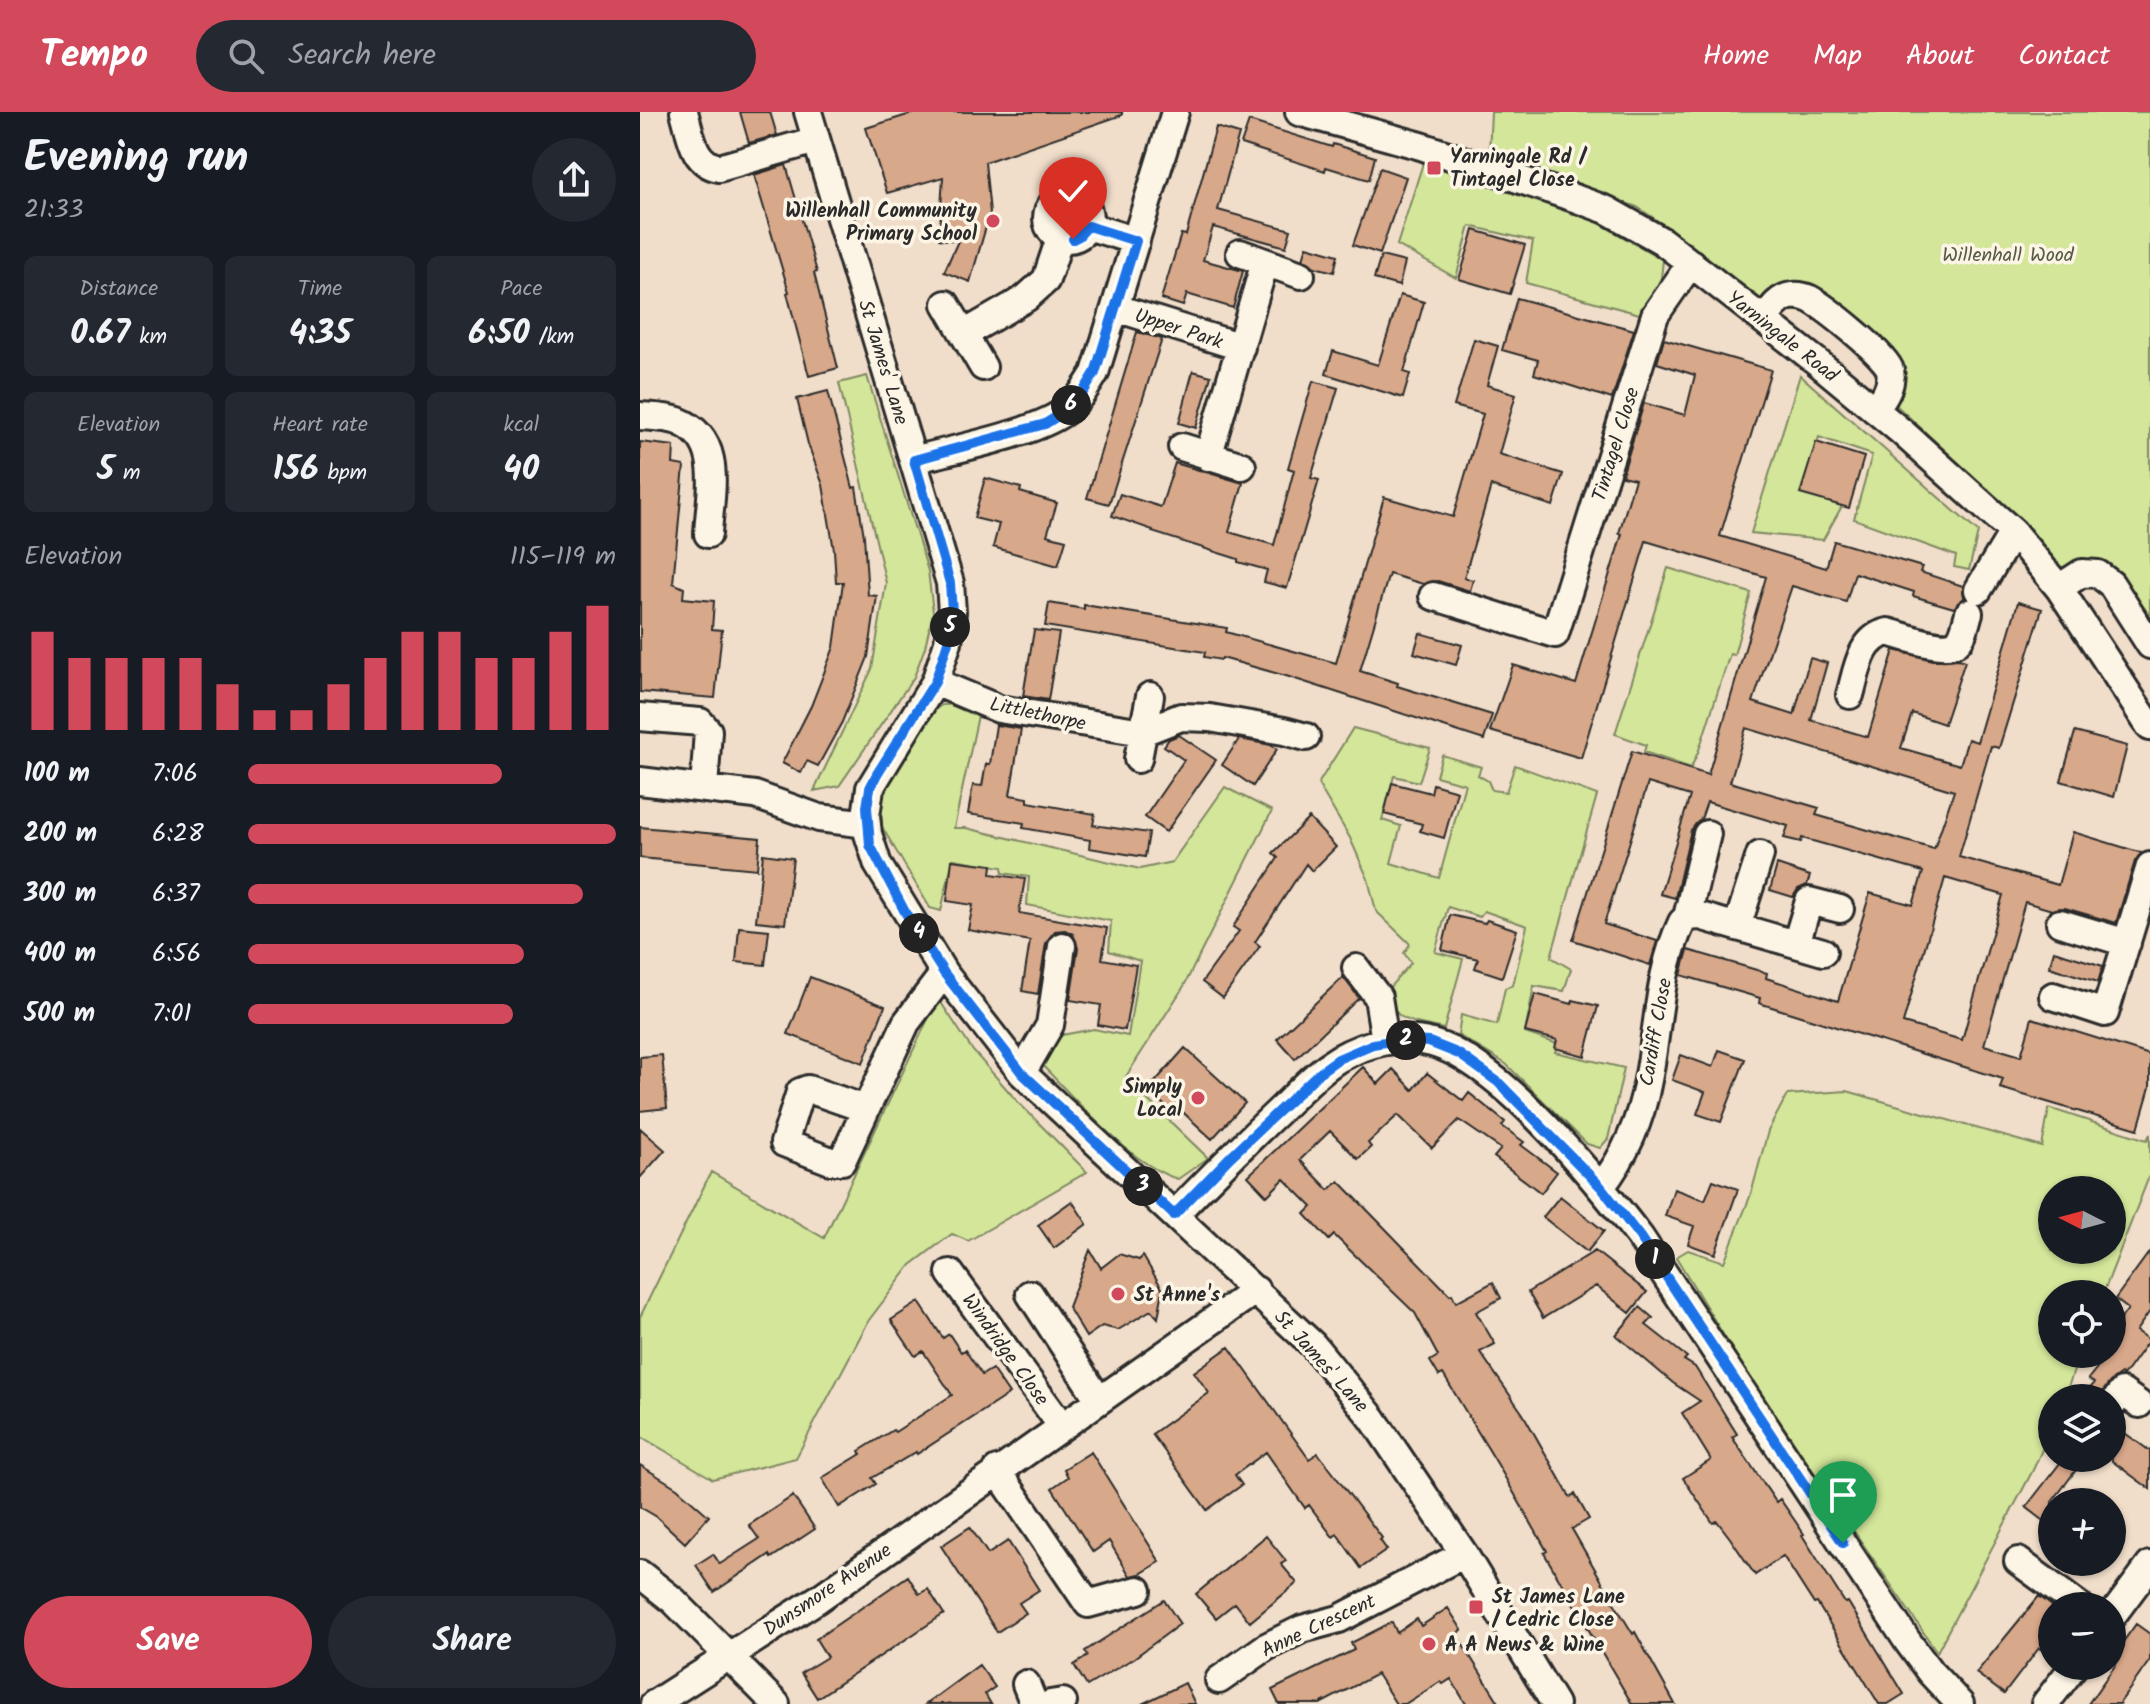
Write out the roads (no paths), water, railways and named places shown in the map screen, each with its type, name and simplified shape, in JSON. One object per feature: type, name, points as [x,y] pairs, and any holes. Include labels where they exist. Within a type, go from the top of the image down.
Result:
[{"type":"street","points":[[684,112],[696,153],[709,166],[719,168],[816,140]]},
{"type":"street","name":"St James' Lane","points":[[808,112],[950,583],[952,612],[948,642],[935,682],[874,780],[868,796],[870,845],[878,865],[944,973],[1022,1073],[1313,1345],[1373,1419],[1464,1554],[1555,1704]]},
{"type":"street","points":[[914,460],[1045,424],[1067,410],[1082,394],[1095,373],[1175,112]]},
{"type":"street","name":"Yarningale Road","points":[[1299,112],[1328,116],[1431,149],[1607,210],[1649,233],[1764,320],[1875,410],[2013,532],[2059,588],[2146,711]]},
{"type":"street","points":[[1066,197],[1080,201],[1088,212],[1088,226],[1073,239],[1060,238],[1047,223],[1049,209],[1059,199],[1066,197]]},
{"type":"street","points":[[1088,226],[1136,241]]},
{"type":"street","points":[[964,334],[1026,298],[1046,280],[1060,238]]},
{"type":"street","name":"Upper Park","points":[[1208,457],[1241,347],[1253,258],[1301,275]]},
{"type":"street","name":"Tintagel Close","points":[[1433,596],[1555,634],[1655,315],[1691,263]]},
{"type":"street","points":[[1764,320],[1782,299],[1789,296],[1806,297],[1880,353],[1889,366],[1890,381],[1888,391],[1875,410]]},
{"type":"street","points":[[946,304],[983,367]]},
{"type":"street","name":"Upper Park","points":[[1116,308],[1241,347]]},
{"type":"street","points":[[640,416],[676,420],[698,432],[712,458],[708,534]]},
{"type":"street","points":[[1182,447],[1242,466]]},
{"type":"street","points":[[1850,695],[1864,648],[1880,634],[1888,632],[1941,646],[1953,645],[1960,640],[1974,602],[2013,532]]},
{"type":"street","points":[[2059,588],[2082,573],[2103,576],[2150,645]]},
{"type":"street","name":"Littlethorpe","points":[[935,682],[999,709],[1143,732]]},
{"type":"street","points":[[1138,759],[1150,696]]},
{"type":"street","points":[[640,717],[700,722],[708,731],[704,788]]},
{"type":"street","points":[[1143,732],[1181,717],[1284,731],[1306,737]]},
{"type":"street","points":[[640,781],[755,795],[833,822],[867,824]]},
{"type":"street","name":"Cardiff Close","points":[[1601,1187],[1624,1155],[1636,1124],[1648,1080],[1662,979],[1677,931],[1687,917],[1707,834]]},
{"type":"street","points":[[1737,927],[1760,855]]},
{"type":"street","points":[[2053,996],[2105,1013],[2150,866]]},
{"type":"street","points":[[1796,944],[1809,901],[1840,909]]},
{"type":"street","points":[[1687,917],[1700,916],[1823,952]]},
{"type":"street","points":[[2060,923],[2127,943]]},
{"type":"street","points":[[1022,1073],[1050,1025],[1062,946]]},
{"type":"street","points":[[1356,968],[1381,1006],[1385,1041]]},
{"type":"street","points":[[867,1105],[906,1023],[944,973]]},
{"type":"street","points":[[1174,1215],[1320,1072],[1350,1053],[1385,1041],[1429,1042],[1473,1063],[1543,1125],[1601,1187],[1640,1237],[1919,1658],[1960,1704]]},
{"type":"street","name":"Windridge Close","points":[[950,1273],[1061,1425]]},
{"type":"street","name":"Dunsmore Avenue","points":[[654,1704],[818,1599],[1256,1290]]},
{"type":"street","points":[[1030,1294],[1099,1400]]},
{"type":"street","points":[[2126,1394],[2146,1403]]},
{"type":"street","points":[[997,1470],[1088,1604],[1138,1590]]},
{"type":"street","name":"Anne Crescent","points":[[1219,1680],[1266,1647],[1302,1629],[1339,1619],[1464,1554]]},
{"type":"street","points":[[2018,1561],[2060,1592]]},
{"type":"street","points":[[2126,1597],[2150,1565]]},
{"type":"street","points":[[640,1574],[674,1601],[776,1704]]},
{"type":"street","points":[[2045,1704],[2063,1680]]},
{"type":"place","name":"Yarningale Rd / Tintagel Close","points":[[1434,168]]},
{"type":"place","name":"Willenhall Community Primary School","points":[[993,221]]},
{"type":"place","name":"Simply Local","points":[[1198,1098]]},
{"type":"place","name":"St Anne's","points":[[1118,1294]]},
{"type":"place","name":"St James Lane / Cedric Close","points":[[1476,1607]]},
{"type":"place","name":"A A News & Wine","points":[[1429,1644]]},
{"type":"park label","name":"Willenhall Wood","points":[[2008,254]]}]
